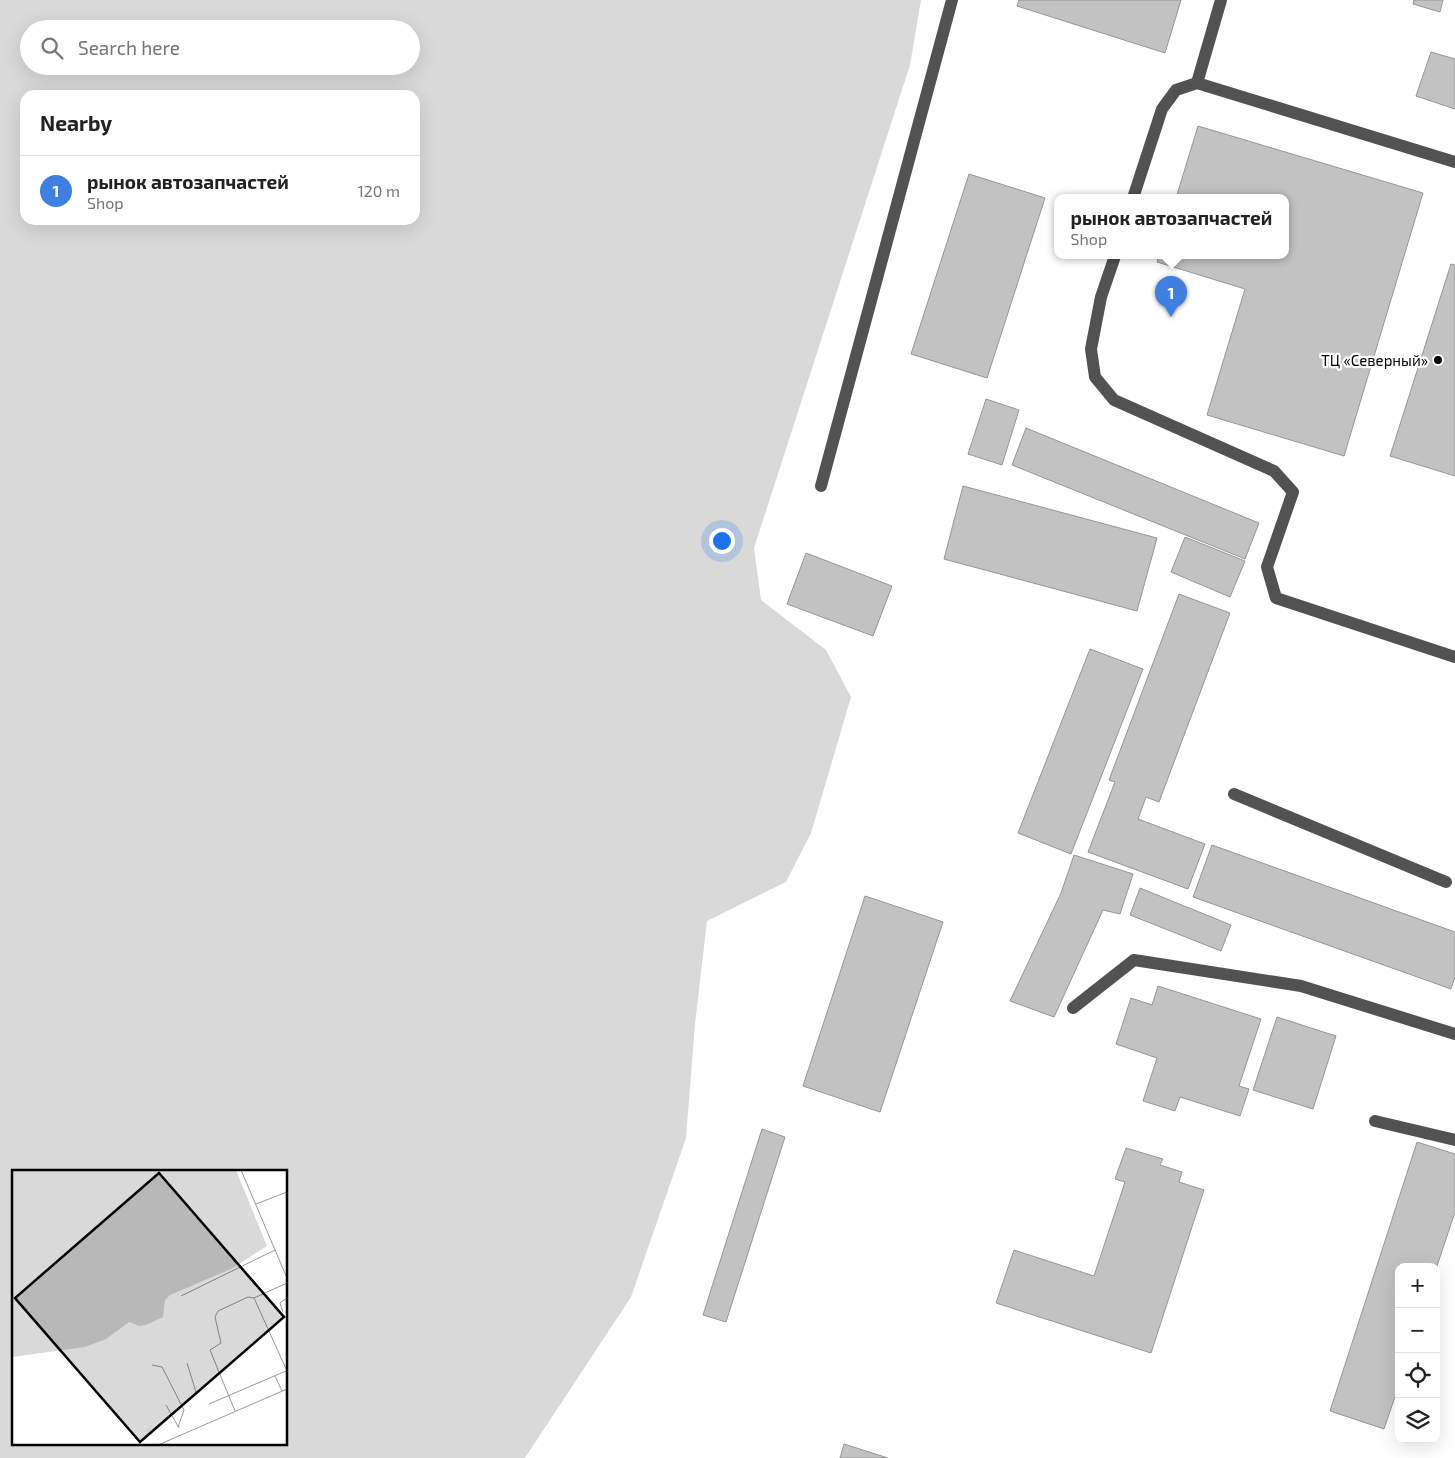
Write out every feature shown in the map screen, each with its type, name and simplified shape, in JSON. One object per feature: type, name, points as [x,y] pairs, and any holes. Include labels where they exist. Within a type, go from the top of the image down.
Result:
[{"type":"lane","points":[[821,486],[952,0]]},
{"type":"lane","points":[[1198,83],[1221,0]]},
{"type":"lane","points":[[1134,194],[1162,109],[1176,90],[1198,83],[1455,162]]},
{"type":"lane","points":[[1113,259],[1101,297],[1091,349],[1095,377],[1114,400],[1274,471],[1293,492],[1267,567],[1276,598],[1455,656]]},
{"type":"lane","points":[[1234,794],[1446,882]]},
{"type":"lane","points":[[1072,1008],[1134,960],[1302,986],[1455,1034]]},
{"type":"lane","points":[[1375,1121],[1455,1140]]},
{"type":"shaded area","points":[[0,0],[921,0],[910,65],[754,548],[761,600],[826,650],[851,697],[811,833],[786,882],[707,921],[695,1024],[686,1138],[631,1297],[525,1458],[0,1458]]},
{"type":"building","points":[[1019,0],[1181,0],[1165,53],[1017,6]]},
{"type":"building","points":[[1414,0],[1443,0],[1440,12],[1413,4]]},
{"type":"building","points":[[1431,52],[1455,59],[1455,109],[1416,96]]},
{"type":"building","points":[[1198,126],[1423,193],[1344,456],[1207,415],[1245,289],[1157,262],[1158,259],[1289,259],[1289,194],[1177,194]]},
{"type":"building","points":[[969,174],[1045,198],[987,378],[911,354]]},
{"type":"building","name":"ТЦ «Северный»","points":[[1451,264],[1455,265],[1455,476],[1390,456]]},
{"type":"building","points":[[986,399],[1019,410],[1002,465],[968,454]]},
{"type":"building","points":[[1026,428],[1259,523],[1245,559],[1012,465]]},
{"type":"building","points":[[963,486],[1157,538],[1137,611],[944,559]]},
{"type":"building","points":[[1185,537],[1245,561],[1230,597],[1171,572]]},
{"type":"building","points":[[806,553],[892,586],[873,636],[787,604]]},
{"type":"building","points":[[1179,594],[1230,613],[1159,802],[1146,797],[1138,819],[1205,844],[1188,889],[1088,852],[1115,782],[1109,780]]},
{"type":"building","points":[[1090,649],[1143,669],[1071,854],[1018,833]]},
{"type":"building","points":[[1212,845],[1455,932],[1455,977],[1451,989],[1193,897]]},
{"type":"building","points":[[1074,855],[1133,874],[1120,914],[1103,910],[1054,1017],[1010,1001],[1061,893]]},
{"type":"building","points":[[1140,888],[1231,925],[1221,951],[1130,915]]},
{"type":"building","points":[[865,896],[943,922],[880,1112],[803,1086]]},
{"type":"building","points":[[1158,986],[1261,1019],[1239,1086],[1249,1089],[1240,1116],[1180,1097],[1175,1111],[1143,1101],[1157,1058],[1116,1044],[1131,998],[1152,1005]]},
{"type":"building","points":[[1277,1017],[1336,1036],[1313,1109],[1253,1090]]},
{"type":"building","points":[[762,1129],[785,1137],[726,1322],[703,1315]]},
{"type":"building","points":[[1417,1142],[1455,1154],[1455,1212],[1438,1263],[1395,1263],[1395,1397],[1384,1429],[1330,1411]]},
{"type":"building","points":[[1126,1148],[1163,1159],[1160,1165],[1182,1172],[1179,1182],[1204,1190],[1151,1353],[996,1303],[1014,1250],[1094,1276],[1125,1182],[1115,1179]]},
{"type":"building","points":[[844,1444],[888,1458],[840,1458]]},
{"type":"place","name":"рынок автозапчастей","points":[[1171,317]]},
{"type":"place","name":"ТЦ «Северный»","points":[[1438,360]]}]
